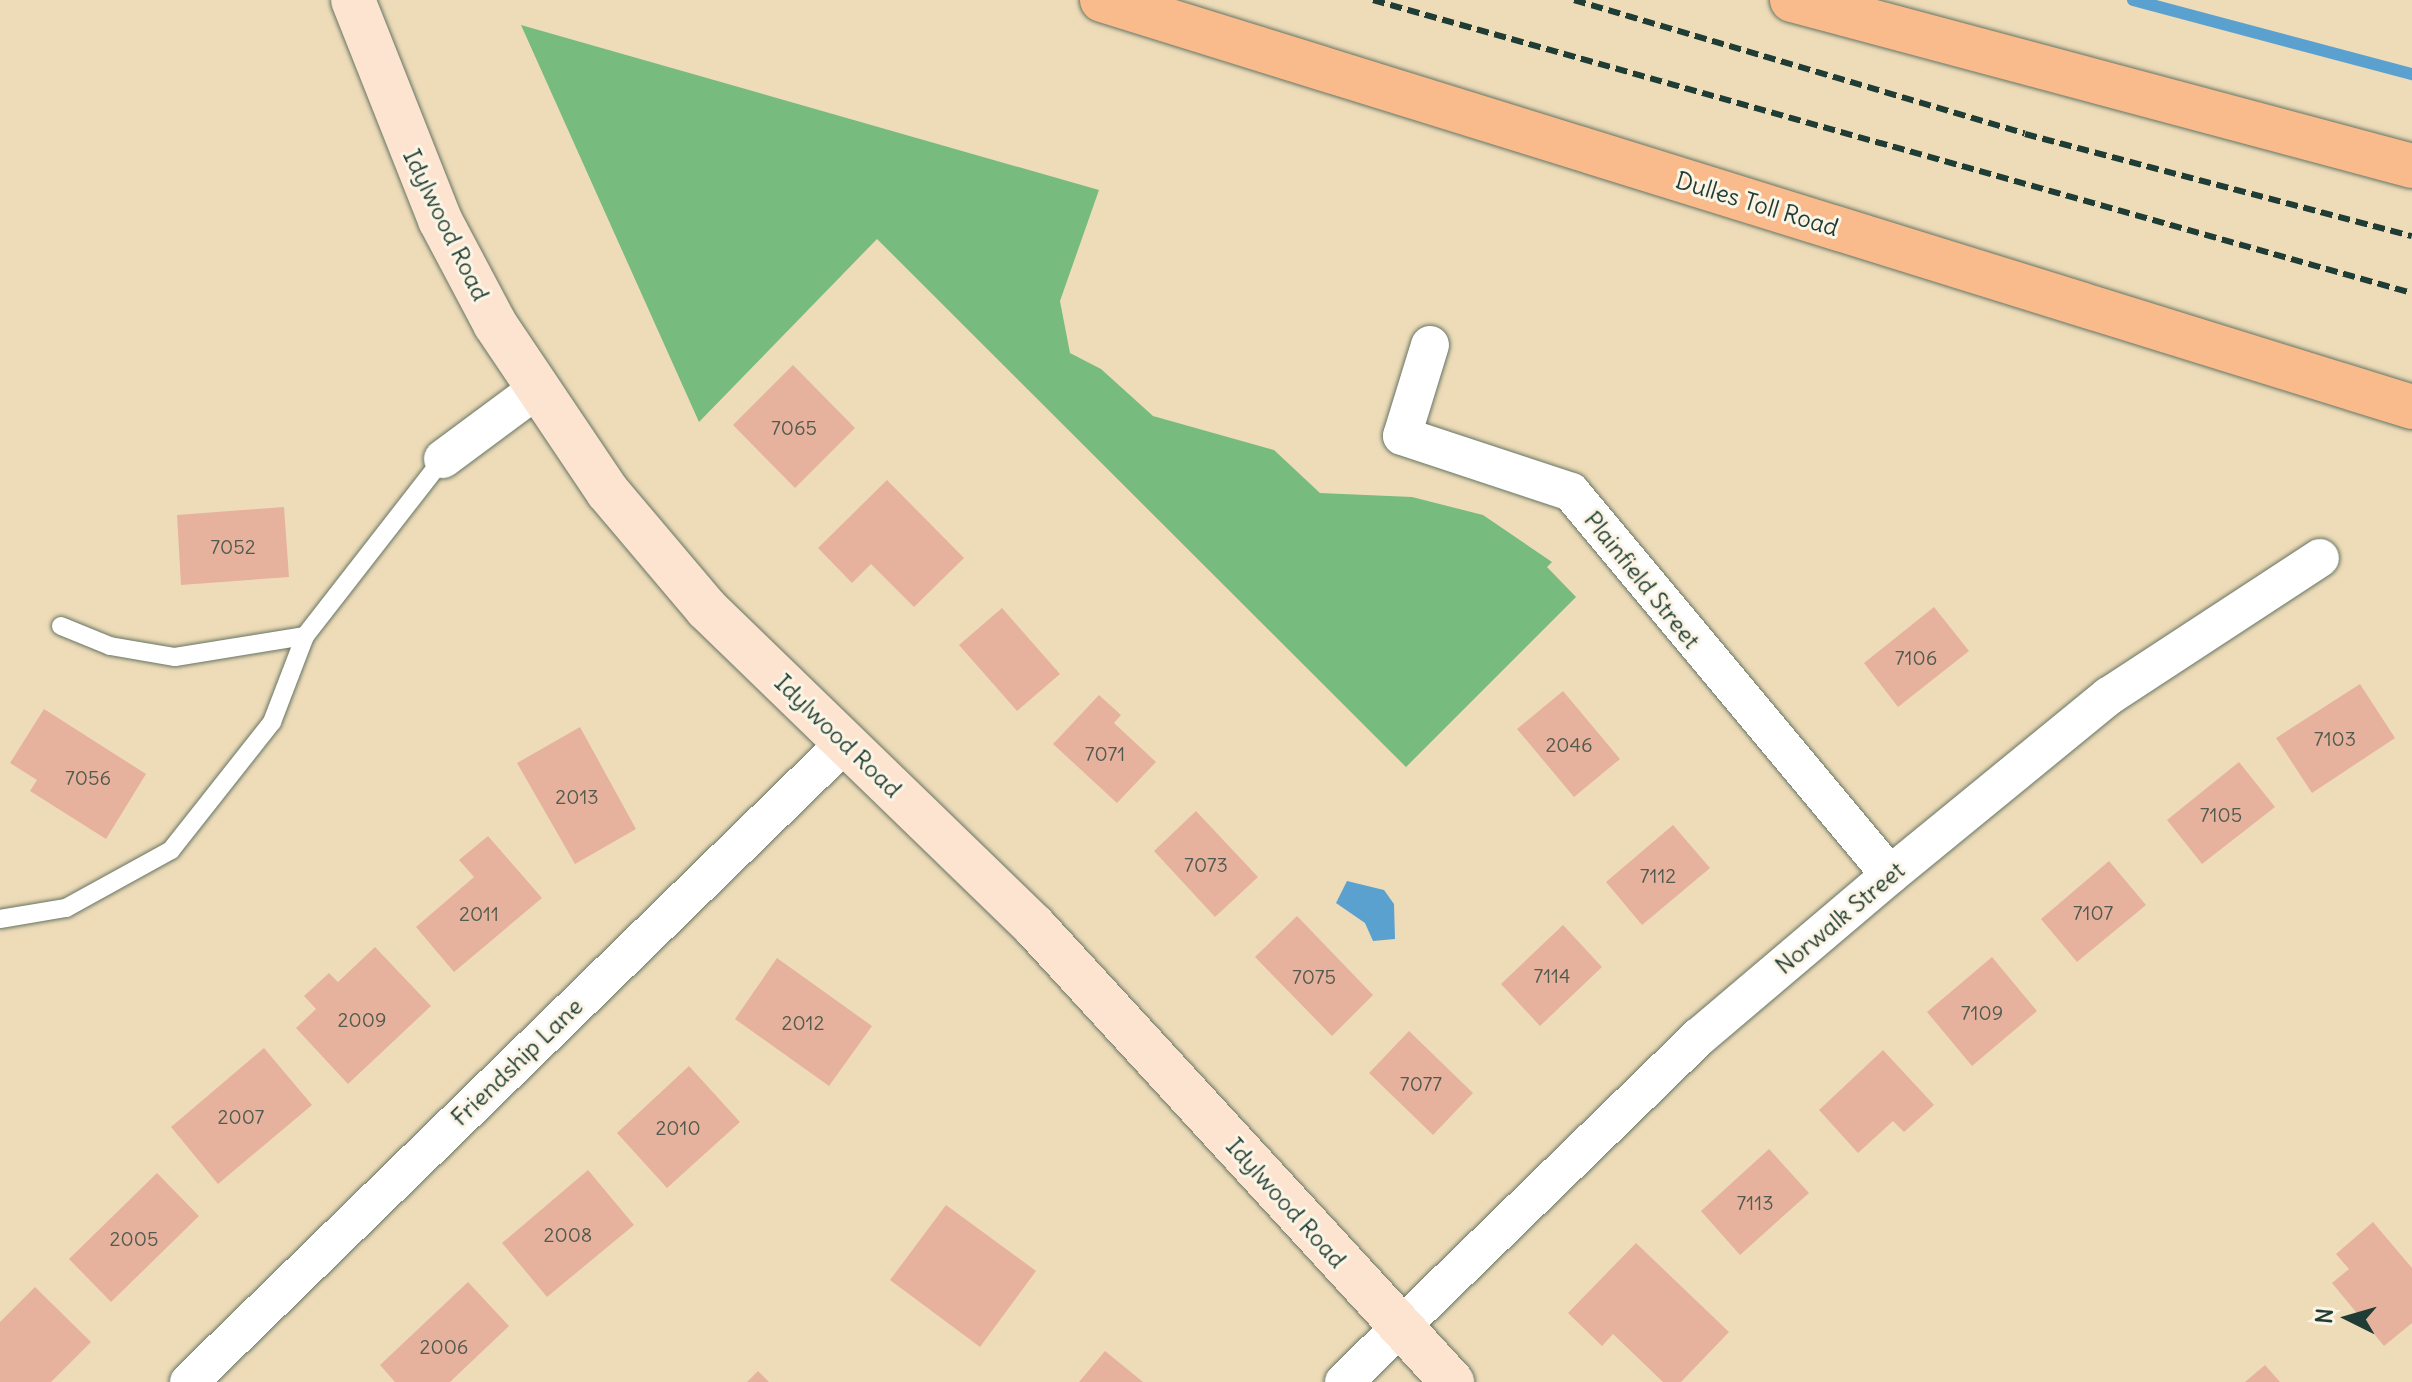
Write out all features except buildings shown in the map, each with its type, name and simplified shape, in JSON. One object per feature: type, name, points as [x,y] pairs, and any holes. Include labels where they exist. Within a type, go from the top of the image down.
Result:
[{"type":"highway","name":"Dulles Toll Road","points":[[1102,0],[2412,407]]},
{"type":"highway","points":[[1792,0],[2412,166]]},
{"type":"main road","name":"Idylwood Road","points":[[353,0],[440,220],[536,390],[608,492],[707,609],[1034,926],[1452,1382]]},
{"type":"street","name":"Plainfield Street","points":[[1430,345],[1402,436],[1571,492],[1890,875]]},
{"type":"street","points":[[443,459],[536,390]]},
{"type":"street","name":"Norwalk Street","points":[[1344,1382],[1397,1324],[1699,1037],[1890,875],[2109,696],[2320,558]]},
{"type":"street","name":"Friendship Lane","points":[[189,1382],[845,743]]},
{"type":"lane","points":[[0,919],[66,908],[171,850],[272,722],[305,636],[443,459]]},
{"type":"lane","points":[[61,626],[110,646],[175,657],[305,636]]},
{"type":"green space","points":[[521,25],[1099,190],[1060,301],[1070,353],[1101,369],[1153,416],[1274,450],[1320,493],[1412,497],[1483,515],[1552,562],[1547,567],[1576,597],[1406,767],[877,239],[699,422]]},
{"type":"water","points":[[1347,881],[1384,890],[1394,904],[1395,939],[1373,941],[1365,923],[1336,903]]},
{"type":"waterway","points":[[2133,0],[2412,74]]},
{"type":"railway","points":[[1373,0],[2412,293]]},
{"type":"railway","points":[[1574,0],[2025,134],[2412,236]]}]
